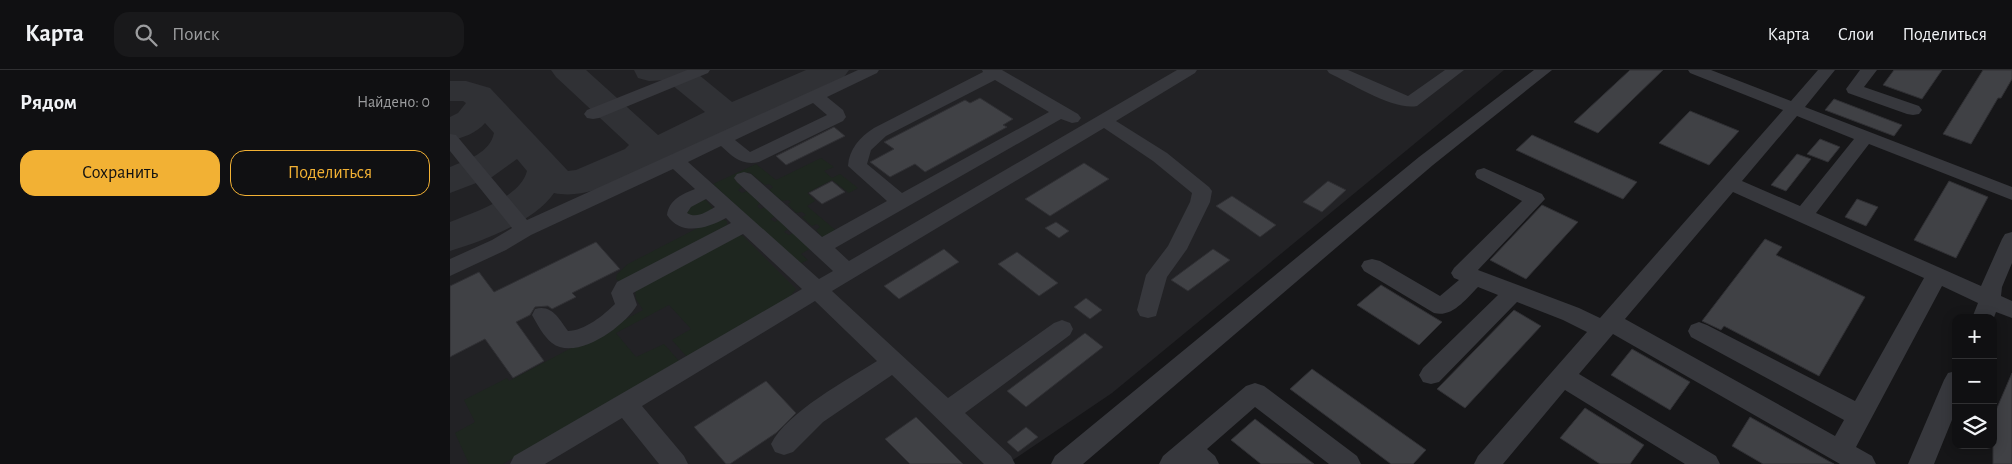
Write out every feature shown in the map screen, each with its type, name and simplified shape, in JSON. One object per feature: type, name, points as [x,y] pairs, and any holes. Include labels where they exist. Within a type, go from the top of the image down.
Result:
[{"type":"lane","points":[[593,114],[702,70]]},
{"type":"lane","points":[[450,268],[500,245],[524,230],[871,70]]},
{"type":"lane","points":[[901,202],[856,166],[858,156],[866,142],[880,132],[996,74],[1022,70]]},
{"type":"lane","points":[[523,464],[1189,70]]},
{"type":"lane","points":[[1335,70],[1398,99],[1411,102],[1456,70]]},
{"type":"lane","points":[[1064,464],[1426,161],[1544,70]]},
{"type":"lane","points":[[1696,70],[2012,194]]},
{"type":"lane","points":[[1487,464],[1827,70]]},
{"type":"lane","points":[[1869,70],[1854,90],[1913,110]]},
{"type":"lane","points":[[996,74],[1061,112],[1096,124],[1145,146],[1202,191],[1200,202],[1177,249],[1157,275],[1148,310]]},
{"type":"lane","points":[[723,139],[744,157],[752,158],[837,117],[837,114],[815,96]]},
{"type":"lane","points":[[821,247],[1061,112]]},
{"type":"lane","points":[[1803,216],[1865,137]]},
{"type":"lane","points":[[450,139],[524,230]]},
{"type":"lane","points":[[676,161],[746,224],[1002,464]]},
{"type":"lane","points":[[1484,174],[1535,199],[1462,273],[1607,326],[1863,464]]},
{"type":"lane","points":[[744,178],[848,272]]},
{"type":"lane","points":[[1730,183],[1937,275],[1987,309],[2012,310]]},
{"type":"lane","points":[[709,190],[683,203],[678,208],[677,215],[683,221],[692,223],[706,219],[728,208]]},
{"type":"lane","points":[[543,315],[560,337],[568,340],[582,336],[621,313],[626,305],[622,294],[625,288],[746,224]]},
{"type":"lane","points":[[1987,309],[1991,287],[2010,251]]},
{"type":"lane","points":[[1372,266],[1442,307],[1476,277]]},
{"type":"lane","points":[[1840,451],[1858,415],[1937,275]]},
{"type":"lane","points":[[1431,375],[1514,292]]},
{"type":"lane","points":[[948,412],[1062,329]]},
{"type":"lane","points":[[1699,331],[1858,415]]},
{"type":"lane","points":[[784,444],[814,415],[894,362]]},
{"type":"lane","points":[[1563,377],[1707,464]]},
{"type":"lane","points":[[1921,464],[1952,390]]},
{"type":"lane","points":[[1189,459],[1255,393],[1348,464]]},
{"type":"lane","points":[[626,404],[676,464]]},
{"type":"shaded area","points":[[450,70],[1504,70],[1112,393],[1007,464],[450,464]]},
{"type":"shaded area","points":[[821,158],[834,167],[824,171],[832,178],[840,174],[858,188],[849,193],[832,180],[807,193],[815,201],[807,206],[839,233],[823,238],[816,230],[820,227],[817,224],[812,226],[802,217],[806,215],[802,212],[796,213],[788,204],[791,202],[788,200],[782,201],[769,190],[773,187],[769,184],[765,185],[749,172],[734,179],[742,187],[738,190],[742,193],[747,191],[760,203],[757,206],[760,209],[766,207],[775,216],[770,219],[775,222],[780,219],[788,229],[784,232],[789,235],[795,232],[811,248],[801,254],[808,260],[799,264],[713,184],[756,164],[776,180]]},
{"type":"shaded area","points":[[701,198],[707,201],[714,210],[690,219],[682,208]]},
{"type":"shaded area","points":[[722,219],[727,221],[727,228],[620,282],[616,279],[617,274],[628,264],[713,220]]},
{"type":"shaded area","points":[[738,234],[743,236],[796,289],[789,298],[687,357],[672,340],[691,329],[669,305],[616,333],[636,357],[664,344],[679,361],[503,464],[469,464],[455,433],[475,422],[464,400],[507,378],[509,381],[643,310],[636,299],[635,290]]},
{"type":"building","points":[[1630,70],[1663,70],[1598,133],[1574,122]]},
{"type":"building","points":[[1894,70],[1942,70],[1922,99],[1883,85]]},
{"type":"building","points":[[1983,70],[2012,70],[2012,79],[2001,98],[1998,98],[1971,144],[1943,134]]},
{"type":"building","points":[[980,98],[1013,119],[1003,125],[1007,127],[925,172],[915,164],[890,177],[870,162],[894,149],[884,142],[965,100],[970,103]]},
{"type":"building","points":[[1834,99],[1902,125],[1894,136],[1825,110]]},
{"type":"building","points":[[1690,111],[1739,131],[1709,165],[1659,143]]},
{"type":"building","points":[[834,127],[845,136],[786,165],[776,156]]},
{"type":"building","points":[[1532,135],[1637,182],[1623,199],[1516,150]]},
{"type":"building","points":[[1820,139],[1840,147],[1828,162],[1807,154]]},
{"type":"building","points":[[1797,154],[1811,159],[1786,191],[1771,185]]},
{"type":"building","points":[[1084,163],[1109,179],[1050,216],[1025,199]]},
{"type":"building","points":[[832,181],[845,192],[822,204],[809,193]]},
{"type":"building","points":[[1328,181],[1346,190],[1322,212],[1303,202]]},
{"type":"building","points":[[1949,181],[1988,197],[1956,258],[1914,240]]},
{"type":"building","points":[[1232,196],[1276,225],[1260,237],[1216,206]]},
{"type":"building","points":[[1857,199],[1878,207],[1866,226],[1845,217]]},
{"type":"building","points":[[1542,205],[1578,222],[1526,279],[1490,260]]},
{"type":"building","points":[[1056,222],[1069,231],[1059,238],[1045,228]]},
{"type":"building","points":[[1765,239],[1782,247],[1776,255],[1865,297],[1819,376],[1724,326],[1721,330],[1702,321]]},
{"type":"building","points":[[596,242],[620,269],[572,293],[576,297],[552,309],[548,306],[535,307],[530,315],[516,322],[544,361],[513,378],[485,339],[450,357],[450,286],[479,272],[494,292]]},
{"type":"building","points":[[944,249],[959,262],[899,299],[884,286]]},
{"type":"building","points":[[1213,249],[1230,260],[1188,291],[1171,280]]},
{"type":"building","points":[[1017,252],[1058,283],[1039,296],[998,264]]},
{"type":"building","points":[[1381,285],[1442,322],[1419,345],[1357,305]]},
{"type":"building","points":[[1086,298],[1102,310],[1090,319],[1074,307]]},
{"type":"building","points":[[1514,310],[1541,326],[1465,408],[1437,389]]},
{"type":"building","points":[[1085,333],[1103,347],[1026,407],[1007,391]]},
{"type":"building","points":[[1632,349],[1690,382],[1670,410],[1611,375]]},
{"type":"building","points":[[1312,369],[1426,450],[1413,464],[1391,464],[1290,389]]},
{"type":"building","points":[[2012,373],[2012,464],[1993,464],[1993,449],[1997,449],[1997,408]]},
{"type":"building","points":[[766,381],[796,413],[776,433],[730,464],[726,464],[694,427]]},
{"type":"building","points":[[1585,408],[1644,445],[1630,464],[1600,464],[1560,438]]},
{"type":"building","points":[[916,417],[963,464],[910,464],[885,439]]},
{"type":"building","points":[[1750,417],[1834,464],[1763,464],[1732,446]]},
{"type":"building","points":[[1255,419],[1314,464],[1261,464],[1231,440]]},
{"type":"building","points":[[1026,427],[1038,437],[1018,452],[1007,442]]},
{"type":"taxiway","points":[[567,70],[643,139],[647,145],[642,154],[637,157]]},
{"type":"taxiway","points":[[649,71],[667,70],[676,72],[718,106],[723,113],[715,123]]},
{"type":"taxiway","points":[[715,123],[833,70]]},
{"type":"taxiway","points":[[450,91],[466,91],[478,95],[482,99]]},
{"type":"taxiway","points":[[450,131],[470,120],[483,104],[482,99]]},
{"type":"taxiway","points":[[482,99],[512,132]]},
{"type":"taxiway","points":[[637,157],[715,123]]},
{"type":"taxiway","points":[[450,181],[498,157],[510,141],[512,132]]},
{"type":"taxiway","points":[[512,132],[546,169]]},
{"type":"taxiway","points":[[546,169],[556,180],[562,183],[582,182],[637,157]]},
{"type":"taxiway","points":[[450,237],[508,212],[523,202],[535,192],[543,181],[546,169]]}]
